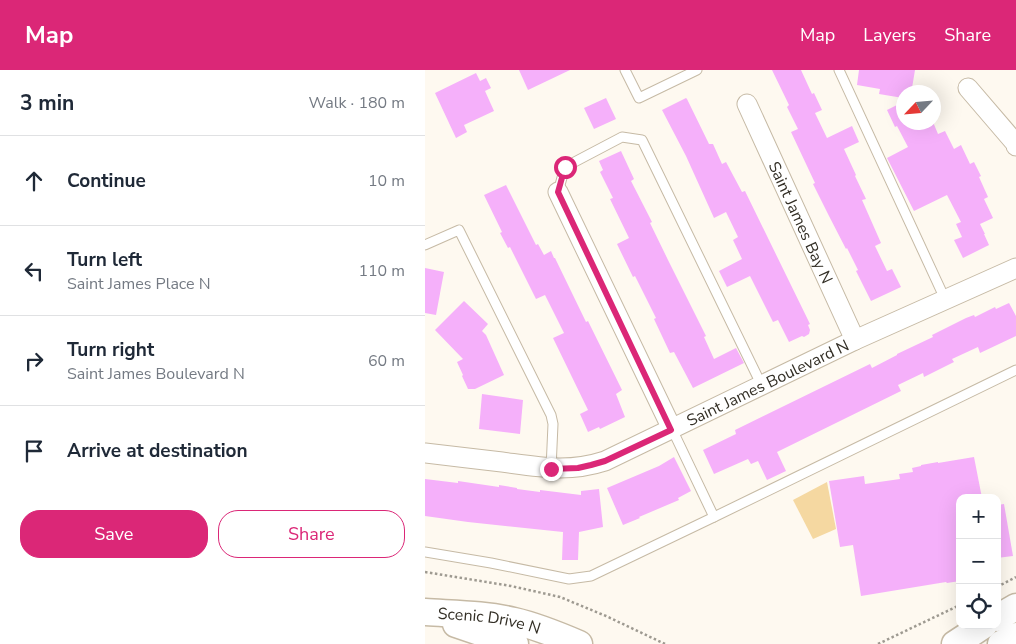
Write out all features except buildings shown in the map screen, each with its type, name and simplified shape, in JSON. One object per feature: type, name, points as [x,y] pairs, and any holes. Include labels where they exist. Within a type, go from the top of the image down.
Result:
[{"type":"main road","points":[[1001,616],[1016,607]]},
{"type":"main road","name":"Scenic Drive N","points":[[425,612],[515,644]]},
{"type":"main road","name":"Scenic Drive N","points":[[425,612],[487,616],[512,621],[541,628],[579,644]]},
{"type":"main road","points":[[955,644],[978,629]]},
{"type":"main road","points":[[1001,644],[1016,636]]},
{"type":"street","points":[[968,88],[1016,145]]},
{"type":"street","name":"Saint James Bay N","points":[[747,104],[855,340]]},
{"type":"street","points":[[558,192],[671,430]]},
{"type":"street","name":"Saint James Boulevard N","points":[[425,453],[551,469],[578,468],[605,461],[855,340],[1016,268]]},
{"type":"lane","points":[[625,70],[639,98],[697,70]]},
{"type":"lane","points":[[839,70],[945,299]]},
{"type":"lane","points":[[558,192],[565,167],[622,137],[642,140],[762,386]]},
{"type":"lane","points":[[425,246],[459,230],[551,415],[553,424],[551,469]]},
{"type":"lane","points":[[425,552],[569,579],[591,576],[1016,370]]},
{"type":"lane","points":[[671,430],[714,517]]},
{"type":"path","points":[[425,572],[511,586],[560,597],[665,644]]},
{"type":"path","points":[[1001,585],[1016,578]]},
{"type":"path","points":[[878,644],[956,607]]},
{"type":"shaded area","points":[[827,482],[836,529],[813,539],[793,500]]},
{"type":"route","points":[[551,469],[578,468],[605,461],[671,430],[558,192],[565,167]]}]
